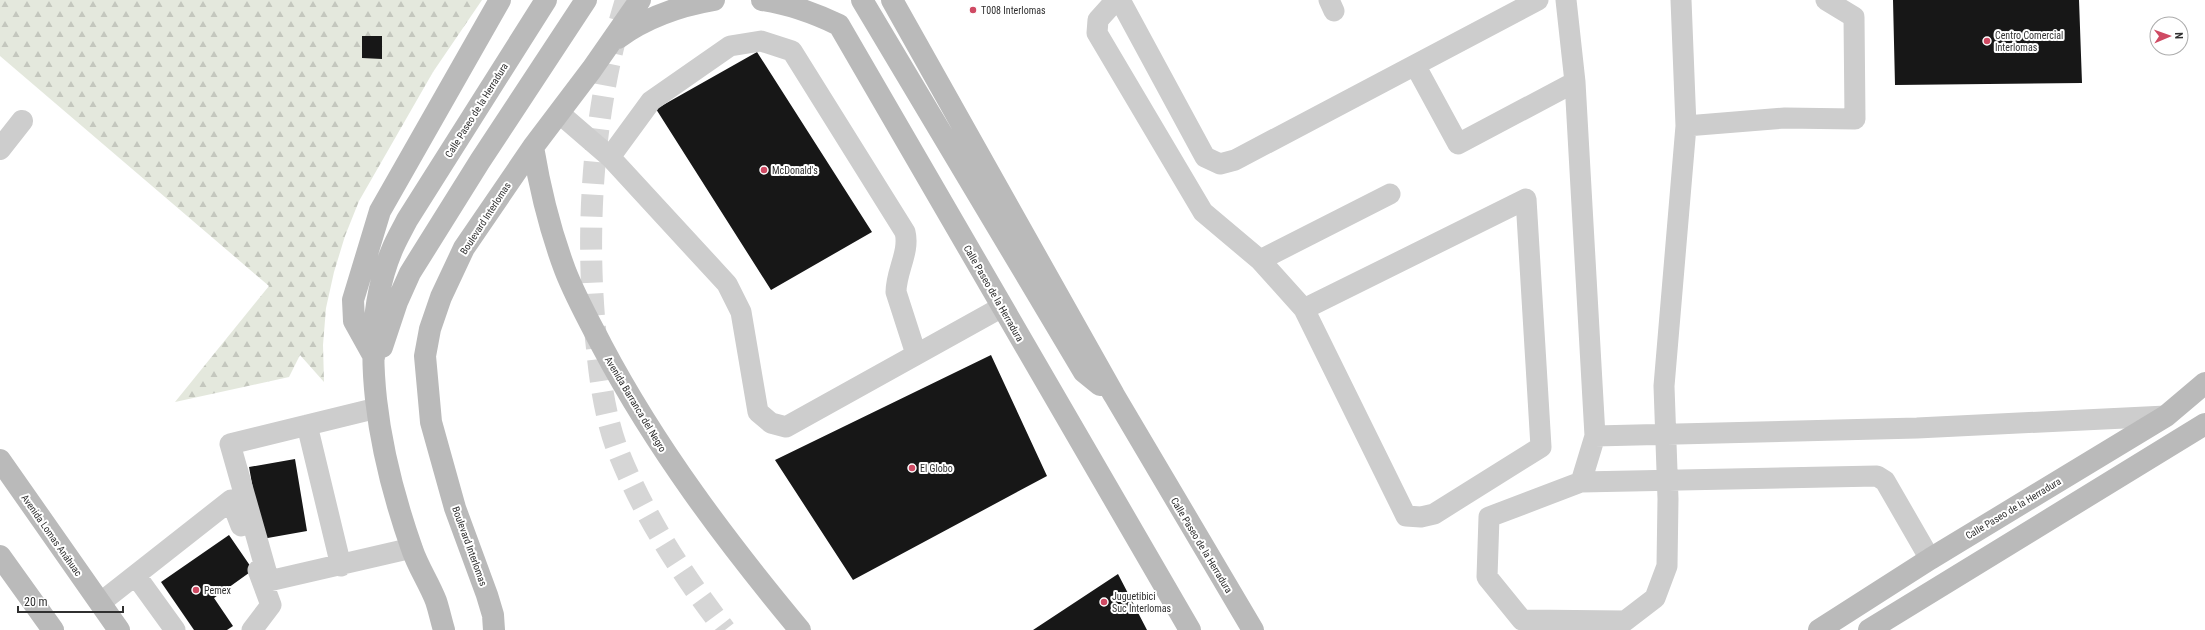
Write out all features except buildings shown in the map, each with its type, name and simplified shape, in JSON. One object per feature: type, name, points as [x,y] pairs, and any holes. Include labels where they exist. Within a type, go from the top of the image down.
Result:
[{"type":"main road","points":[[375,358],[354,321],[353,300],[380,211],[500,0]]},
{"type":"main road","name":"Calle Paseo de la Herradura","points":[[375,358],[373,346],[376,314],[382,282],[391,251],[407,220],[546,0]]},
{"type":"main road","points":[[444,630],[436,600],[412,548],[388,471],[381,443],[374,379],[375,358],[383,345],[397,302],[410,272],[480,161],[586,0]]},
{"type":"main road","name":"Boulevard Interlomas","points":[[494,630],[493,615],[487,595],[455,508],[431,422],[425,356],[430,329],[440,297],[464,248],[533,147],[640,0]]},
{"type":"main road","points":[[607,46],[632,27],[660,14],[690,4],[714,0]]},
{"type":"main road","name":"Calle Paseo de la Herradura","points":[[762,0],[782,3],[811,12],[839,25],[1190,630]]},
{"type":"main road","points":[[862,0],[1084,372],[1114,395]]},
{"type":"main road","name":"Calle Paseo de la Herradura","points":[[892,0],[1114,395],[1253,630]]},
{"type":"main road","name":"Avenida Barranca del Negro","points":[[533,147],[551,230],[565,270],[583,309],[623,385],[676,470],[750,570],[800,630]]},
{"type":"main road","name":"Calle Paseo de la Herradura","points":[[1819,630],[1930,559],[2166,416],[2205,383]]},
{"type":"main road","points":[[1869,630],[2205,424]]},
{"type":"main road","name":"Avenida Lomas Anáhuac","points":[[0,460],[119,630]]},
{"type":"main road","points":[[0,556],[53,630]]},
{"type":"street","points":[[0,149],[22,121]]},
{"type":"lane","points":[[1116,0],[1098,20],[1097,33],[1203,212],[1260,260],[1304,309],[1406,516],[1421,517],[1434,514],[1541,447],[1526,199],[1304,309]]},
{"type":"lane","points":[[1120,0],[1205,157],[1220,164],[1235,160],[1538,0]]},
{"type":"lane","points":[[1566,0],[1575,82],[1595,436],[1581,482]]},
{"type":"lane","points":[[1681,0],[1686,126],[1664,386],[1668,498],[1667,566],[1655,598],[1626,622],[1522,620],[1487,577],[1489,517],[1581,482],[1877,476],[1885,480],[1930,559]]},
{"type":"lane","points":[[1686,126],[1785,118],[1855,119],[1854,16],[1826,0]]},
{"type":"lane","points":[[610,157],[651,101],[730,46],[761,41],[792,51],[905,232],[908,242],[896,284],[896,292],[916,354]]},
{"type":"lane","points":[[1416,65],[1458,144],[1575,82]]},
{"type":"lane","points":[[559,113],[610,157],[727,284],[740,312],[758,412],[771,423],[786,426],[1002,307]]},
{"type":"lane","points":[[1260,260],[1390,194]]},
{"type":"lane","points":[[377,408],[230,444],[268,582],[341,566],[412,548]]},
{"type":"lane","points":[[1595,436],[1917,428],[2166,416]]},
{"type":"lane","points":[[306,425],[341,566]]},
{"type":"lane","points":[[100,603],[231,500],[271,605],[252,630]]},
{"type":"lane","points":[[136,576],[175,630]]},
{"type":"green space","points":[[0,0],[482,0],[433,72],[359,201],[345,236],[334,272],[326,308],[323,345],[324,382],[300,355],[289,377],[175,402],[269,286],[0,56]]},
{"type":"tunnel","points":[[626,0],[614,42],[605,84],[598,128],[591,217],[593,305],[601,385],[616,446],[626,471],[650,519],[693,587],[725,630]]},
{"type":"place","name":"T008 Interlomas","points":[[973,10]]},
{"type":"place","name":"Centro Comercial Interlomas","points":[[1987,41]]},
{"type":"place","name":"McDonald's","points":[[764,170]]},
{"type":"place","name":"El Globo","points":[[912,468]]},
{"type":"place","name":"Pemex","points":[[196,590]]},
{"type":"place","name":"Juguetibici Suc Interlomas","points":[[1104,602]]}]
